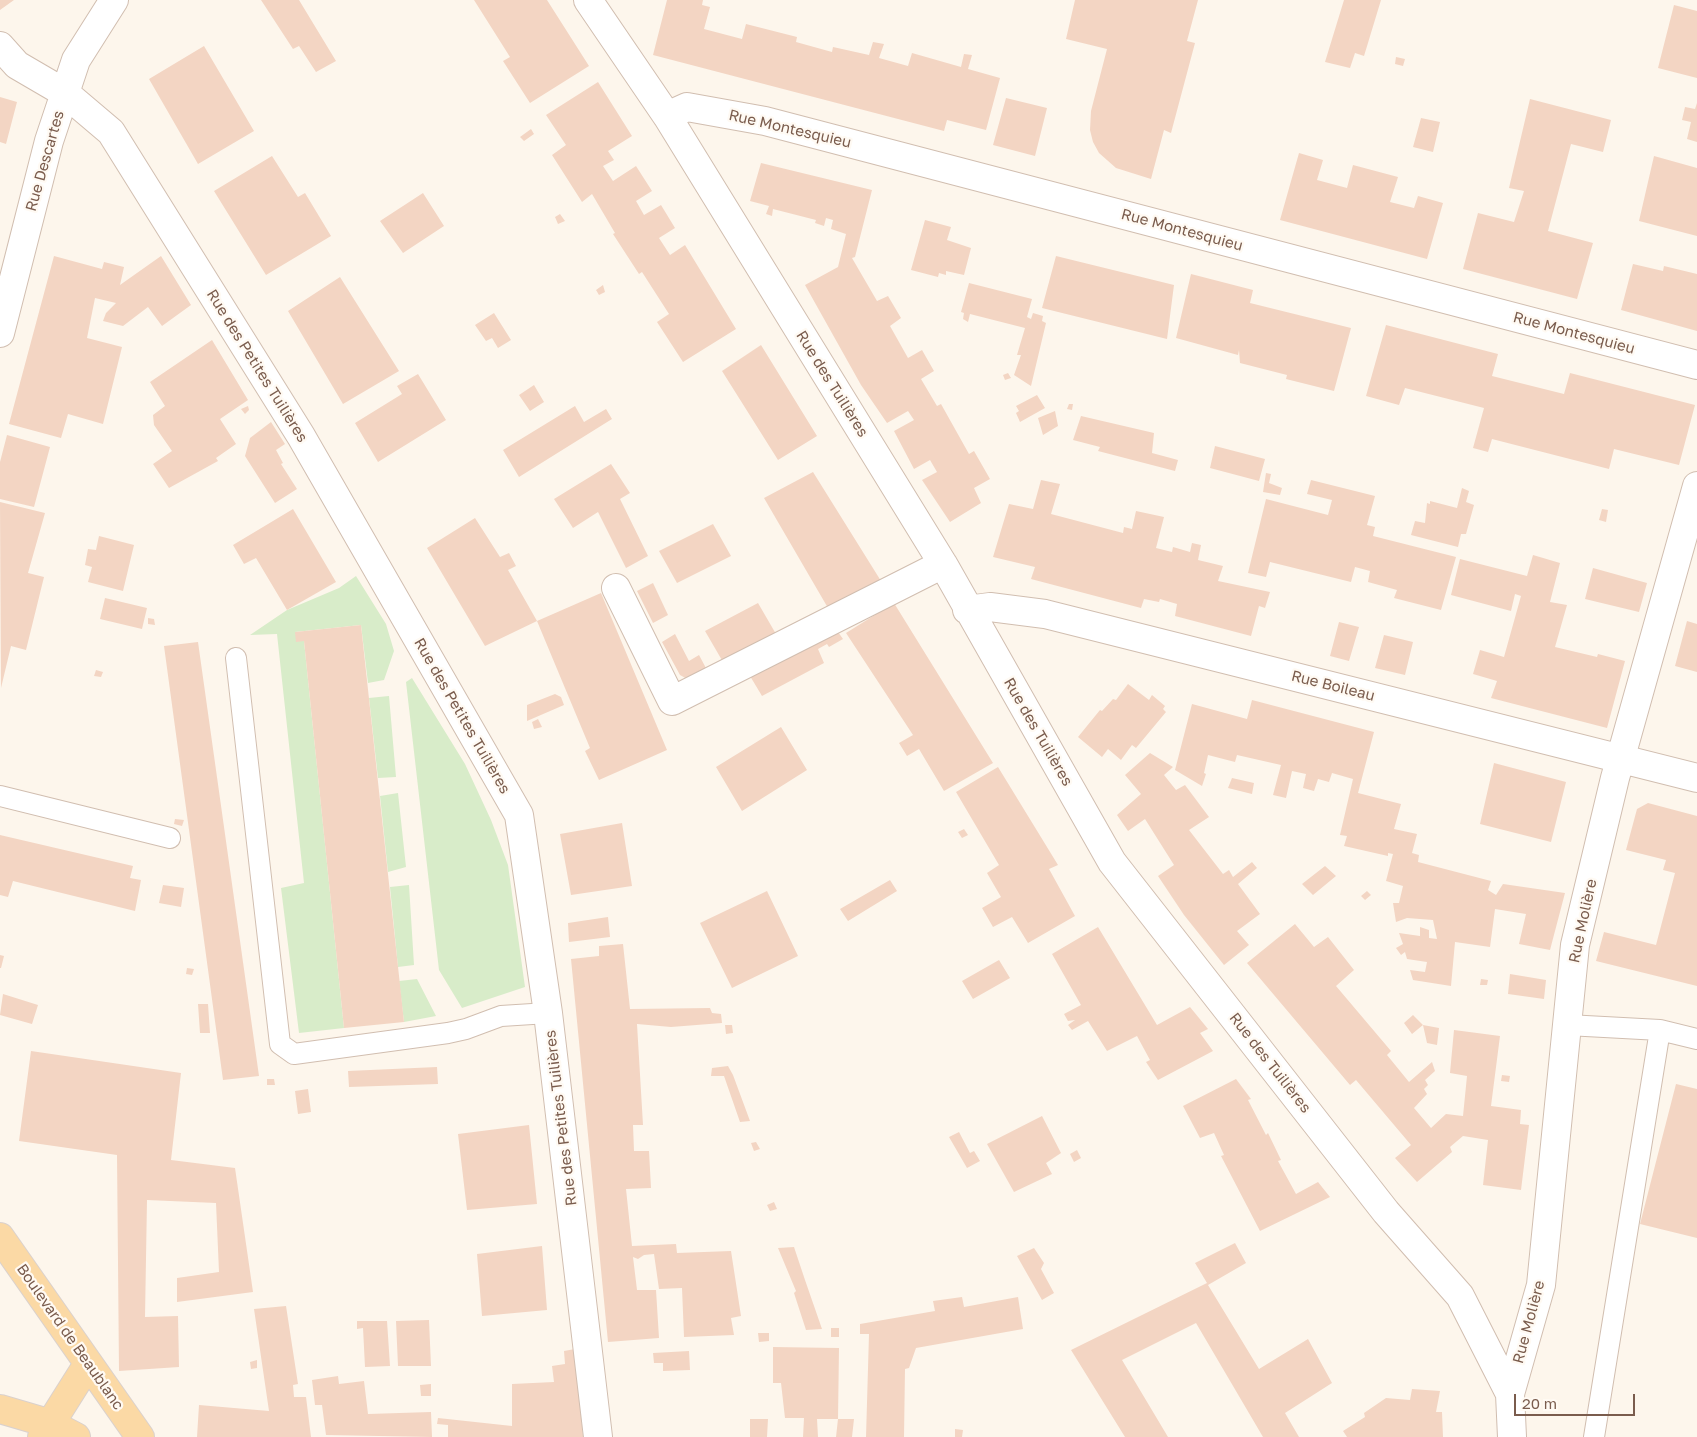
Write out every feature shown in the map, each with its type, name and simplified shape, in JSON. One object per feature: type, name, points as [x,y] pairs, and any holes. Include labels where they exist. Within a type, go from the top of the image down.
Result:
[{"type":"main road","name":"Boulevard de Beaublanc","points":[[0,1236],[140,1437]]},
{"type":"main road","points":[[47,1430],[88,1364]]},
{"type":"main road","points":[[0,1409],[47,1430],[76,1437]]},
{"type":"street","name":"Rue Descartes","points":[[0,333],[49,142],[76,60],[114,0]]},
{"type":"street","name":"Rue des Tuilières","points":[[588,0],[667,116],[943,564],[967,610],[1112,862],[1386,1212],[1460,1296],[1510,1394],[1512,1437]]},
{"type":"street","name":"Rue des Petites Tuilières","points":[[0,46],[17,66],[65,93],[111,132],[301,436],[519,815],[548,1013],[598,1437]]},
{"type":"street","name":"Rue Montesquieu","points":[[667,116],[687,107],[765,121],[1697,365]]},
{"type":"street","name":"Rue Molière","points":[[1510,1394],[1541,1285],[1575,945],[1621,758],[1697,486]]},
{"type":"street","points":[[616,588],[672,700],[943,564]]},
{"type":"street","name":"Rue Boileau","points":[[967,610],[990,608],[1045,614],[1697,778]]},
{"type":"lane","points":[[236,658],[280,1044],[294,1054],[448,1033],[466,1029],[501,1016],[548,1013]]},
{"type":"lane","points":[[0,796],[170,838]]},
{"type":"lane","points":[[1568,1025],[1660,1030],[1697,1039]]},
{"type":"lane","points":[[1594,1437],[1660,1030]]},
{"type":"green space","points":[[356,576],[386,624],[394,651],[384,680],[368,683],[361,625],[295,632],[304,641],[344,1028],[299,1033],[281,888],[304,883],[277,634],[250,635],[287,610],[339,588]]},
{"type":"green space","points":[[412,678],[465,764],[491,820],[508,865],[525,987],[462,1008],[439,970],[406,682]]},
{"type":"green space","points":[[389,696],[396,777],[378,778],[369,698]]},
{"type":"green space","points":[[398,793],[406,867],[388,872],[380,796]]},
{"type":"green space","points":[[409,885],[414,965],[398,967],[390,887]]},
{"type":"green space","points":[[417,979],[436,1016],[404,1022],[399,981]]},
{"type":"building","points":[[0,0],[14,0],[0,10]]},
{"type":"building","points":[[261,0],[299,0],[336,61],[316,72],[299,46],[293,49]]},
{"type":"building","points":[[474,0],[547,0],[589,66],[530,103],[503,61],[510,57]]},
{"type":"building","points":[[667,0],[703,0],[702,5],[710,7],[704,29],[742,39],[746,24],[797,37],[796,42],[832,52],[833,47],[869,55],[873,42],[884,44],[879,58],[908,66],[912,53],[961,67],[964,54],[972,55],[968,69],[1000,78],[986,130],[947,120],[944,131],[653,55]]},
{"type":"building","points":[[1075,0],[1198,0],[1187,41],[1195,43],[1171,133],[1164,130],[1151,179],[1116,168],[1099,153],[1093,142],[1090,130],[1091,111],[1107,49],[1066,39]]},
{"type":"building","points":[[1344,0],[1381,0],[1364,56],[1355,53],[1350,68],[1325,62]]},
{"type":"building","points":[[1674,5],[1697,11],[1697,78],[1658,68]]},
{"type":"building","points":[[204,46],[254,131],[198,164],[149,79]]},
{"type":"building","points":[[1396,57],[1405,59],[1403,66],[1395,64]]},
{"type":"building","points":[[598,82],[632,136],[608,151],[614,160],[603,166],[613,181],[636,166],[652,191],[636,201],[644,215],[661,205],[675,228],[659,238],[670,255],[685,245],[736,329],[683,362],[657,322],[669,314],[642,272],[639,274],[613,234],[615,233],[592,194],[582,202],[552,155],[566,145],[546,115]]},
{"type":"building","points":[[0,97],[17,102],[6,144],[0,142]]},
{"type":"building","points":[[1006,98],[1047,108],[1035,156],[993,145]]},
{"type":"building","points":[[1530,99],[1611,120],[1603,152],[1571,144],[1548,231],[1593,243],[1577,299],[1463,269],[1478,213],[1514,222],[1524,191],[1509,188]]},
{"type":"building","points":[[1697,103],[1697,142],[1687,139],[1691,122],[1682,120],[1685,107],[1695,109]]},
{"type":"building","points":[[1421,118],[1440,122],[1433,152],[1413,147]]},
{"type":"building","points":[[531,129],[534,134],[524,141],[520,137]]},
{"type":"building","points":[[1299,153],[1323,160],[1317,180],[1347,188],[1353,165],[1398,177],[1390,202],[1414,208],[1418,196],[1443,203],[1427,259],[1280,220]]},
{"type":"building","points":[[272,156],[298,197],[305,193],[331,236],[266,275],[214,191]]},
{"type":"building","points":[[1654,156],[1697,168],[1697,236],[1639,221]]},
{"type":"building","points":[[761,163],[872,190],[855,257],[852,258],[877,301],[888,296],[901,318],[890,326],[908,358],[922,350],[934,371],[921,379],[937,406],[941,404],[969,454],[974,451],[990,479],[974,488],[981,503],[950,522],[922,480],[937,472],[930,460],[914,469],[894,431],[914,420],[908,411],[887,423],[861,385],[805,285],[838,267],[846,234],[831,229],[833,220],[826,218],[824,226],[815,223],[816,220],[773,209],[772,216],[766,214],[769,206],[750,201]]},
{"type":"building","points":[[423,193],[444,226],[403,253],[380,221]]},
{"type":"building","points":[[560,214],[565,221],[558,224],[555,217]]},
{"type":"building","points":[[925,220],[951,227],[947,240],[971,248],[964,275],[946,271],[946,275],[939,273],[938,277],[911,270]]},
{"type":"building","points":[[54,256],[102,269],[104,262],[124,267],[120,285],[161,256],[191,305],[162,326],[148,307],[123,326],[103,321],[106,313],[116,303],[95,298],[87,338],[122,347],[103,424],[68,414],[61,438],[9,424]]},
{"type":"building","points":[[1056,256],[1174,285],[1167,339],[1042,308]]},
{"type":"building","points":[[1633,264],[1663,271],[1664,266],[1697,274],[1697,331],[1621,310]]},
{"type":"building","points":[[1191,274],[1253,290],[1250,303],[1351,328],[1334,391],[1286,379],[1287,375],[1240,363],[1239,350],[1238,355],[1176,338]]},
{"type":"building","points":[[340,277],[399,371],[343,404],[288,311]]},
{"type":"building","points":[[969,283],[1032,299],[1027,317],[1031,319],[1033,313],[1043,316],[1042,321],[1046,323],[1031,386],[1014,375],[1021,355],[1017,355],[1025,328],[970,314],[968,322],[963,319],[964,313],[961,312]]},
{"type":"building","points":[[603,285],[605,292],[599,295],[596,290]]},
{"type":"building","points":[[494,313],[511,340],[498,348],[492,338],[486,341],[475,325]]},
{"type":"building","points":[[1386,325],[1498,354],[1492,376],[1564,394],[1570,373],[1695,405],[1679,465],[1614,449],[1609,469],[1492,439],[1488,452],[1473,448],[1484,408],[1405,388],[1399,405],[1366,396]]},
{"type":"building","points":[[212,340],[248,400],[220,419],[236,444],[216,458],[218,461],[169,488],[153,464],[172,451],[154,425],[153,415],[165,406],[150,382]]},
{"type":"building","points":[[761,345],[817,436],[778,460],[722,371]]},
{"type":"building","points":[[1008,373],[1011,378],[1005,380],[1003,375]]},
{"type":"building","points":[[418,374],[446,420],[378,462],[355,423],[402,394],[397,386]]},
{"type":"building","points":[[534,385],[544,402],[530,411],[519,395]]},
{"type":"building","points":[[1037,395],[1045,408],[1020,422],[1016,413],[1019,411],[1016,406]]},
{"type":"building","points":[[1069,404],[1073,404],[1072,410],[1067,409]]},
{"type":"building","points":[[248,406],[249,410],[245,414],[241,409]]},
{"type":"building","points":[[575,406],[584,422],[606,409],[612,419],[519,477],[503,450]]},
{"type":"building","points":[[1055,411],[1058,426],[1043,435],[1038,418]]},
{"type":"building","points":[[1081,416],[1154,433],[1152,453],[1178,460],[1175,471],[1098,451],[1100,447],[1073,440]]},
{"type":"building","points":[[271,422],[285,444],[276,450],[283,463],[281,464],[297,489],[275,503],[245,456],[250,438]]},
{"type":"building","points":[[7,435],[50,447],[34,507],[0,499],[0,462]]},
{"type":"building","points":[[1215,446],[1265,459],[1259,481],[1210,468]]},
{"type":"building","points":[[611,464],[630,493],[620,499],[648,556],[626,568],[598,512],[573,528],[554,499]]},
{"type":"building","points":[[813,472],[881,581],[828,608],[764,498]]},
{"type":"building","points":[[1266,473],[1271,474],[1269,483],[1282,488],[1280,495],[1263,492]]},
{"type":"building","points":[[1041,480],[1060,484],[1051,514],[1123,533],[1124,527],[1132,529],[1136,511],[1164,517],[1156,548],[1172,552],[1173,547],[1190,552],[1192,543],[1201,545],[1198,560],[1223,566],[1218,581],[1270,592],[1265,608],[1259,606],[1251,636],[1175,616],[1177,604],[1160,599],[1159,602],[1144,599],[1141,608],[1031,579],[1035,567],[993,557],[1009,504],[1033,509]]},
{"type":"building","points":[[1311,480],[1375,496],[1367,525],[1375,527],[1373,536],[1456,557],[1441,610],[1394,598],[1397,590],[1368,582],[1370,571],[1355,567],[1351,582],[1270,562],[1266,577],[1248,573],[1266,499],[1328,515],[1332,500],[1307,494]]},
{"type":"building","points":[[1462,488],[1469,491],[1466,502],[1474,505],[1466,534],[1461,534],[1458,547],[1411,535],[1415,521],[1425,523],[1427,503],[1430,504],[1430,501],[1457,508]]},
{"type":"building","points":[[0,502],[45,513],[28,573],[44,577],[26,650],[11,646],[1,688]]},
{"type":"building","points":[[293,509],[336,582],[287,610],[256,558],[244,564],[233,545]]},
{"type":"building","points":[[1602,509],[1608,510],[1606,522],[1599,520]]},
{"type":"building","points":[[475,518],[500,557],[509,553],[516,566],[508,570],[537,621],[485,646],[427,548]]},
{"type":"building","points":[[713,524],[731,556],[677,583],[659,551]]},
{"type":"building","points":[[99,536],[134,545],[123,591],[88,582],[92,567],[85,565],[88,549],[96,550]]},
{"type":"building","points":[[1533,555],[1560,563],[1550,602],[1567,605],[1555,647],[1597,657],[1598,654],[1625,661],[1607,728],[1491,698],[1497,681],[1473,674],[1480,650],[1504,657],[1521,596],[1515,594],[1511,611],[1451,595],[1460,559],[1527,576]]},
{"type":"building","points":[[1593,568],[1647,583],[1639,612],[1585,599]]},
{"type":"building","points":[[653,583],[668,615],[653,623],[637,591]]},
{"type":"building","points":[[601,593],[667,750],[599,780],[585,751],[590,748],[537,621]]},
{"type":"building","points":[[105,598],[147,608],[142,629],[100,619]]},
{"type":"building","points":[[758,603],[776,634],[723,662],[705,631]]},
{"type":"building","points":[[894,603],[993,763],[944,791],[919,749],[907,756],[899,743],[913,735],[846,633]]},
{"type":"building","points":[[148,618],[154,619],[155,625],[148,624]]},
{"type":"building","points":[[1687,621],[1697,624],[1697,672],[1675,666]]},
{"type":"building","points":[[1339,622],[1359,627],[1349,661],[1330,656]]},
{"type":"building","points":[[361,625],[404,1022],[344,1028],[304,641],[296,642],[295,632]]},
{"type":"building","points":[[838,632],[843,639],[829,647],[827,644],[818,649],[824,663],[762,696],[750,676]]},
{"type":"building","points":[[675,634],[689,661],[699,655],[707,670],[689,680],[680,675],[662,642]]},
{"type":"building","points":[[1384,635],[1413,642],[1405,675],[1375,668]]},
{"type":"building","points":[[198,642],[259,1076],[223,1080],[164,646]]},
{"type":"building","points":[[96,670],[103,672],[101,677],[94,676]]},
{"type":"building","points":[[1128,684],[1149,700],[1152,695],[1165,706],[1163,709],[1166,712],[1136,748],[1132,745],[1121,760],[1108,749],[1102,757],[1078,737],[1100,710],[1102,711],[1113,699],[1116,700]]},
{"type":"building","points":[[555,694],[561,697],[564,705],[527,721],[527,705]]},
{"type":"building","points":[[1252,700],[1374,732],[1358,793],[1401,804],[1394,829],[1417,834],[1412,853],[1419,855],[1418,862],[1491,881],[1488,890],[1496,895],[1503,884],[1565,893],[1550,950],[1519,944],[1526,914],[1495,909],[1490,947],[1455,942],[1451,986],[1413,980],[1410,970],[1425,972],[1427,962],[1407,959],[1405,952],[1401,955],[1396,948],[1403,944],[1399,933],[1420,936],[1420,927],[1429,930],[1429,938],[1437,939],[1433,920],[1407,918],[1396,922],[1393,903],[1399,903],[1403,886],[1386,881],[1393,854],[1388,853],[1388,856],[1344,846],[1347,836],[1340,835],[1353,779],[1332,773],[1329,782],[1318,779],[1314,791],[1303,788],[1306,774],[1292,771],[1286,798],[1273,795],[1281,765],[1237,755],[1235,762],[1208,755],[1204,773],[1206,774],[1202,786],[1175,770],[1192,704],[1247,719]]},
{"type":"building","points":[[538,719],[542,727],[534,729],[532,722]]},
{"type":"building","points":[[781,727],[807,770],[742,811],[716,767]]},
{"type":"building","points":[[1150,753],[1173,767],[1164,775],[1176,790],[1185,785],[1209,817],[1189,830],[1223,874],[1229,870],[1233,877],[1252,862],[1257,868],[1238,884],[1260,914],[1237,931],[1249,945],[1224,965],[1184,915],[1158,876],[1174,865],[1145,819],[1128,831],[1117,815],[1141,794],[1125,775]]},
{"type":"building","points":[[1494,763],[1566,782],[1551,842],[1480,824]]},
{"type":"building","points":[[998,767],[1058,865],[1049,869],[1075,916],[1028,943],[1012,917],[993,927],[982,908],[1001,897],[987,873],[999,865],[956,792]]},
{"type":"building","points":[[1232,778],[1254,783],[1252,794],[1228,788]]},
{"type":"building","points":[[1648,803],[1697,816],[1697,986],[1596,961],[1604,932],[1656,945],[1675,873],[1663,870],[1666,860],[1626,850],[1637,809]]},
{"type":"building","points":[[175,819],[184,820],[182,826],[174,824]]},
{"type":"building","points":[[622,823],[632,886],[571,895],[560,834]]},
{"type":"building","points":[[964,829],[968,835],[962,838],[958,832]]},
{"type":"building","points":[[0,835],[133,866],[130,878],[141,880],[135,911],[13,881],[8,897],[0,895]]},
{"type":"building","points":[[1325,866],[1336,876],[1313,895],[1302,884]]},
{"type":"building","points":[[890,880],[897,891],[848,921],[840,909]]},
{"type":"building","points":[[163,885],[184,888],[181,907],[159,903]]},
{"type":"building","points":[[767,891],[798,956],[732,988],[700,923]]},
{"type":"building","points":[[1367,891],[1371,895],[1365,900],[1361,896]]},
{"type":"building","points":[[608,917],[610,937],[569,942],[568,923]]},
{"type":"building","points":[[1295,924],[1314,947],[1328,937],[1354,970],[1336,986],[1391,1051],[1387,1055],[1409,1082],[1432,1062],[1435,1071],[1425,1080],[1428,1085],[1424,1089],[1427,1094],[1414,1108],[1431,1128],[1446,1114],[1463,1116],[1467,1076],[1450,1073],[1454,1030],[1500,1036],[1491,1106],[1521,1110],[1520,1124],[1529,1125],[1521,1190],[1483,1185],[1488,1140],[1463,1136],[1450,1147],[1452,1152],[1417,1182],[1395,1158],[1411,1145],[1356,1080],[1350,1085],[1247,963]]},
{"type":"building","points":[[1098,927],[1157,1025],[1190,1007],[1208,1029],[1200,1033],[1213,1051],[1158,1080],[1146,1062],[1150,1060],[1137,1036],[1107,1051],[1088,1021],[1072,1030],[1068,1025],[1075,1020],[1068,1021],[1064,1014],[1081,1005],[1052,954]]},
{"type":"building","points":[[623,944],[630,1009],[710,1008],[712,1013],[721,1014],[722,1023],[671,1027],[637,1024],[643,1125],[633,1125],[634,1151],[649,1151],[651,1188],[626,1189],[632,1246],[676,1244],[677,1253],[731,1251],[741,1316],[731,1318],[734,1335],[684,1337],[682,1288],[659,1289],[654,1254],[644,1255],[638,1259],[633,1257],[637,1290],[656,1290],[659,1338],[608,1342],[571,959],[599,956],[599,946]]},
{"type":"building","points":[[0,955],[4,956],[1,968],[0,968]]},
{"type":"building","points":[[999,960],[1010,978],[973,999],[962,981]]},
{"type":"building","points":[[187,968],[194,969],[192,975],[186,974]]},
{"type":"building","points":[[1510,974],[1546,980],[1544,999],[1508,994]]},
{"type":"building","points":[[1481,979],[1488,980],[1487,985],[1480,985]]},
{"type":"building","points":[[3,994],[38,1005],[32,1024],[0,1015]]},
{"type":"building","points":[[198,1004],[208,1004],[210,1033],[200,1033]]},
{"type":"building","points":[[1413,1015],[1423,1025],[1412,1034],[1404,1023]]},
{"type":"building","points":[[725,1025],[732,1025],[733,1033],[726,1034]]},
{"type":"building","points":[[1423,1025],[1439,1028],[1437,1045],[1427,1043]]},
{"type":"building","points":[[31,1051],[181,1073],[171,1160],[235,1168],[253,1292],[177,1302],[177,1278],[219,1272],[216,1203],[147,1200],[145,1317],[178,1316],[179,1367],[119,1371],[117,1155],[19,1141]]},
{"type":"building","points":[[728,1066],[750,1121],[740,1122],[724,1076],[711,1076],[712,1068]]},
{"type":"building","points":[[437,1067],[438,1084],[349,1087],[348,1071]]},
{"type":"building","points":[[1502,1075],[1510,1076],[1509,1082],[1501,1081]]},
{"type":"building","points":[[267,1079],[274,1079],[275,1085],[267,1085]]},
{"type":"building","points":[[1236,1079],[1251,1099],[1248,1100],[1266,1135],[1268,1133],[1281,1160],[1278,1161],[1296,1194],[1318,1182],[1330,1197],[1260,1231],[1221,1156],[1224,1155],[1214,1133],[1200,1138],[1183,1106]]},
{"type":"building","points":[[1676,1084],[1697,1089],[1697,1238],[1640,1224]]},
{"type":"building","points":[[308,1089],[311,1112],[298,1114],[295,1091]]},
{"type":"building","points":[[1042,1116],[1061,1153],[1046,1163],[1052,1174],[1014,1192],[987,1144]]},
{"type":"building","points":[[529,1125],[537,1204],[467,1210],[458,1134]]},
{"type":"building","points":[[959,1132],[970,1153],[974,1151],[980,1161],[967,1168],[949,1137]]},
{"type":"building","points":[[756,1142],[760,1149],[754,1151],[751,1143]]},
{"type":"building","points":[[1077,1150],[1081,1158],[1074,1162],[1070,1154]]},
{"type":"building","points":[[774,1202],[777,1209],[770,1211],[767,1205]]},
{"type":"building","points":[[1235,1243],[1246,1263],[1208,1285],[1259,1369],[1308,1339],[1332,1383],[1285,1413],[1299,1437],[1263,1437],[1196,1323],[1122,1360],[1168,1437],[1125,1437],[1071,1350],[1207,1283],[1195,1263]]},
{"type":"building","points":[[542,1246],[547,1310],[482,1316],[477,1254]]},
{"type":"building","points":[[794,1247],[822,1329],[806,1330],[794,1293],[796,1291],[778,1248]]},
{"type":"building","points":[[1034,1248],[1044,1263],[1041,1269],[1054,1293],[1042,1300],[1017,1256]]},
{"type":"building","points":[[962,1297],[964,1307],[1018,1297],[1023,1329],[916,1348],[909,1368],[905,1369],[904,1437],[866,1437],[869,1334],[860,1334],[860,1324],[935,1311],[933,1301]]},
{"type":"building","points":[[286,1306],[298,1384],[293,1385],[294,1397],[306,1397],[311,1437],[197,1437],[199,1405],[269,1411],[254,1309]]},
{"type":"building","points":[[429,1320],[431,1366],[398,1366],[396,1321]]},
{"type":"building","points":[[357,1321],[387,1321],[390,1366],[365,1367],[363,1328],[357,1329]]},
{"type":"building","points":[[831,1328],[839,1328],[839,1337],[831,1337]]},
{"type":"building","points":[[758,1333],[769,1333],[769,1341],[759,1342]]},
{"type":"building","points":[[773,1347],[839,1348],[838,1419],[817,1419],[818,1437],[803,1437],[804,1418],[785,1418],[781,1383],[773,1383]]},
{"type":"building","points":[[575,1349],[583,1437],[448,1437],[448,1425],[437,1424],[438,1418],[512,1426],[512,1384],[554,1382],[552,1366],[565,1364],[564,1351]]},
{"type":"building","points":[[689,1351],[690,1370],[663,1371],[663,1363],[654,1363],[653,1353]]},
{"type":"building","points":[[257,1360],[257,1368],[251,1369],[250,1362]]},
{"type":"building","points":[[338,1376],[339,1384],[364,1381],[368,1414],[431,1412],[432,1437],[326,1435],[322,1405],[315,1405],[312,1380]]},
{"type":"building","points":[[431,1384],[431,1396],[421,1396],[420,1385]]},
{"type":"building","points":[[1412,1389],[1440,1391],[1436,1412],[1442,1412],[1443,1437],[1347,1437],[1343,1431],[1365,1417],[1364,1413],[1386,1398],[1410,1400]]},
{"type":"building","points":[[750,1419],[768,1419],[767,1437],[750,1437]]},
{"type":"building","points":[[838,1419],[854,1419],[852,1437],[836,1437]]},
{"type":"building","points":[[955,1429],[963,1430],[962,1437],[955,1437]]}]
